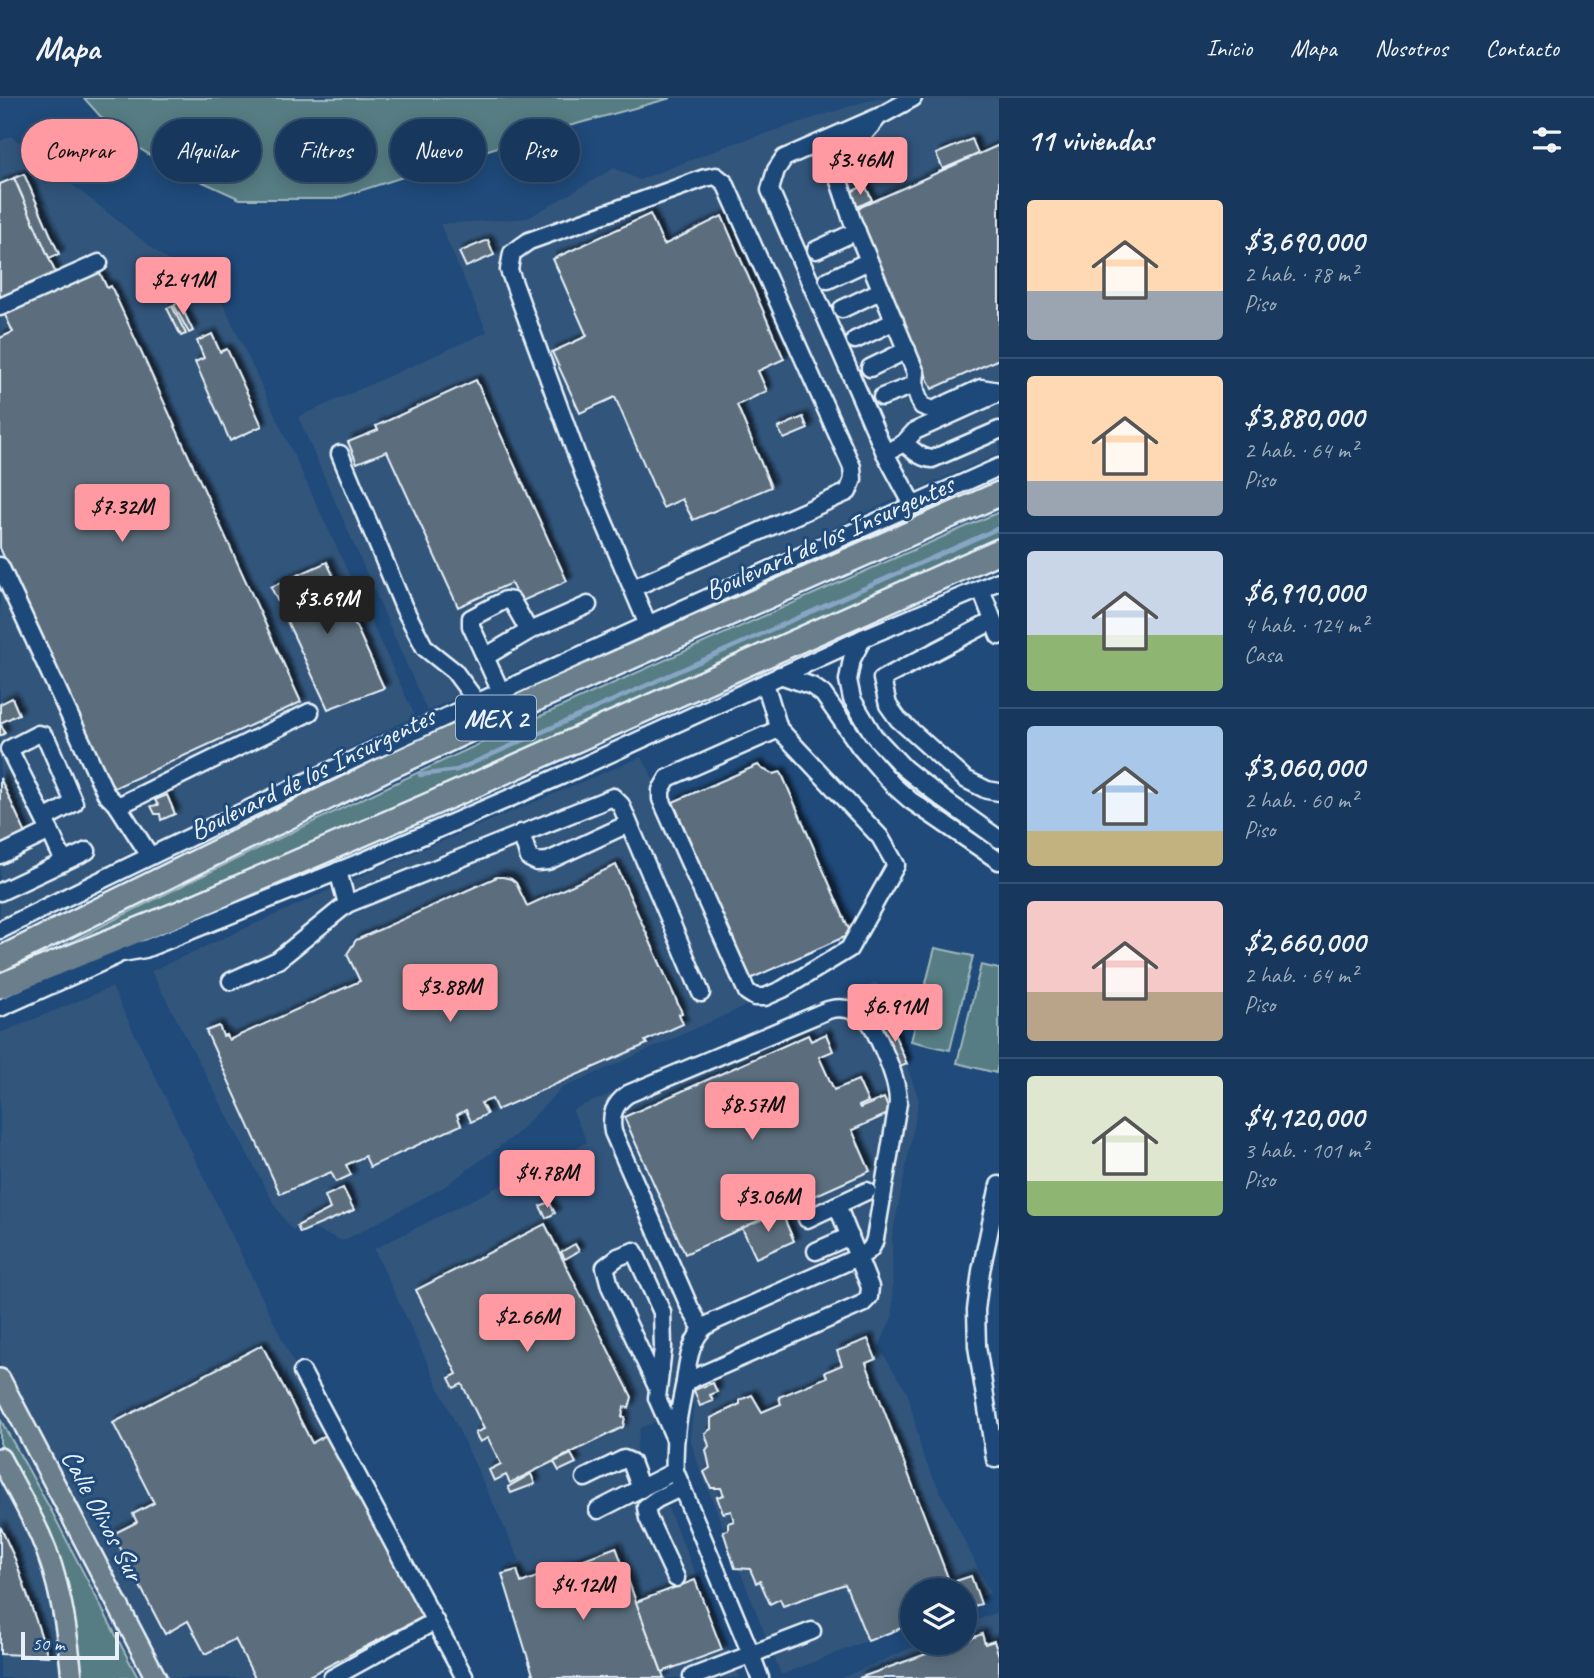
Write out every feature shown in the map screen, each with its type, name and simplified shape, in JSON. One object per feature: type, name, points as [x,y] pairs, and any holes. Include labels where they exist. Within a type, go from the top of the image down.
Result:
[{"type":"highway","name":"Boulevard de los Insurgentes","points":[[0,958],[475,727],[999,495]]},
{"type":"highway","name":"MEX 2","points":[[0,986],[86,953],[466,789],[999,551]]},
{"type":"main road","name":"Calle Olivos Sur","points":[[0,1379],[155,1677]]},
{"type":"main road","points":[[0,1458],[41,1537],[56,1581],[64,1612],[72,1678]]},
{"type":"street","points":[[913,98],[880,116],[784,158],[776,170],[770,190],[885,453],[913,505]]},
{"type":"street","points":[[880,116],[844,157],[837,175],[857,231],[916,373],[917,397],[922,407],[933,410],[981,388],[999,392]]},
{"type":"street","points":[[633,588],[848,492],[853,479],[852,467],[725,184],[716,176],[529,242],[512,253],[509,270],[584,475],[648,625]]},
{"type":"street","points":[[816,250],[857,231]]},
{"type":"street","points":[[828,280],[869,261]]},
{"type":"street","points":[[0,307],[99,263]]},
{"type":"street","points":[[842,309],[882,290]]},
{"type":"street","points":[[855,340],[895,321]]},
{"type":"street","points":[[870,368],[907,350]]},
{"type":"street","points":[[883,397],[915,385]]},
{"type":"street","points":[[885,453],[904,443],[915,430],[999,392]]},
{"type":"street","points":[[904,443],[925,459],[932,459],[999,429]]},
{"type":"street","points":[[340,454],[404,608],[425,648],[454,671],[478,702]]},
{"type":"street","points":[[0,930],[150,856],[501,691],[999,467]]},
{"type":"street","points":[[0,566],[106,794],[118,806],[150,856]]},
{"type":"street","points":[[86,953],[122,953],[164,942],[561,776],[863,638],[999,581]]},
{"type":"street","points":[[981,589],[996,628],[882,679],[888,705],[898,719],[965,779],[987,790],[999,792]]},
{"type":"street","points":[[501,691],[471,626],[471,618],[505,600],[512,601],[529,631]]},
{"type":"street","points":[[485,657],[529,631],[588,604]]},
{"type":"street","points":[[780,676],[812,686],[823,694],[860,747],[893,785],[910,800],[994,857],[999,839],[904,768],[874,736],[852,699],[848,680],[852,659],[863,638]]},
{"type":"street","points":[[765,683],[779,729],[880,837],[896,865],[849,950],[783,989],[765,997],[755,997],[747,992],[661,799],[661,790],[668,778],[779,729]]},
{"type":"street","points":[[118,806],[310,712]]},
{"type":"street","points":[[0,855],[47,825],[74,803],[48,742],[43,735],[38,734],[9,749],[47,825],[64,862]]},
{"type":"street","points":[[231,981],[278,960],[347,904],[613,797],[621,805],[701,993]]},
{"type":"street","points":[[521,833],[529,858],[537,862],[548,861],[628,824]]},
{"type":"street","points":[[0,892],[87,851]]},
{"type":"street","points":[[338,871],[347,904]]},
{"type":"street","points":[[0,1008],[122,953]]},
{"type":"street","points":[[702,1329],[690,1308],[613,1132],[612,1115],[615,1106],[628,1094],[836,1007],[863,1015],[878,1038],[898,1095],[873,1248],[702,1329],[687,1365],[675,1439],[675,1471],[760,1678]]},
{"type":"street","points":[[997,1458],[977,1346],[976,1310],[981,1270],[999,1185]]},
{"type":"street","points":[[807,1219],[867,1191]]},
{"type":"street","points":[[685,1381],[862,1304],[869,1297],[870,1287],[837,1205]]},
{"type":"street","points":[[816,1251],[849,1236]]},
{"type":"street","points":[[658,1389],[610,1286],[605,1267],[618,1257],[634,1251],[662,1312],[663,1348],[657,1398],[675,1439]]},
{"type":"street","points":[[302,1372],[435,1621],[462,1677]]},
{"type":"street","points":[[585,1478],[624,1459],[631,1462],[640,1489]]},
{"type":"street","points":[[598,1510],[675,1471]]},
{"type":"street","points":[[676,1578],[648,1518],[646,1507],[682,1487]]},
{"type":"street","points":[[331,1678],[435,1621]]},
{"type":"street","points":[[692,1677],[812,1631]]},
{"type":"shaded area","points":[[876,98],[999,98],[999,454],[427,711],[298,417],[487,332],[440,224],[528,218],[614,168],[639,180],[729,145]]},
{"type":"shaded area","points":[[11,136],[21,144],[21,182],[69,182],[224,305],[415,716],[0,922],[0,141]]},
{"type":"shaded area","points":[[641,757],[750,1004],[561,1089],[514,1136],[444,1187],[343,1241],[305,1226],[292,1230],[275,1206],[151,971],[378,868]]},
{"type":"shaded area","points":[[877,982],[919,1100],[892,1238],[893,1315],[879,1347],[908,1394],[923,1456],[990,1593],[977,1598],[977,1578],[900,1578],[900,1628],[781,1675],[695,1456],[690,1438],[694,1404],[668,1397],[663,1419],[640,1428],[636,1450],[655,1494],[661,1492],[740,1678],[541,1678],[506,1569],[520,1561],[374,1249],[587,1142],[572,1110]]},
{"type":"shaded area","points":[[112,987],[328,1434],[428,1619],[308,1678],[0,1678],[0,1033]]},
{"type":"shaded area","points":[[999,1611],[999,1678],[841,1678],[900,1653],[900,1655],[977,1655],[977,1620]]},
{"type":"green space","points":[[84,98],[671,98],[580,123],[580,119],[500,119],[500,146],[486,151],[486,119],[390,119],[390,181],[334,199],[240,199],[203,182],[261,182],[261,119],[152,119],[152,156],[138,148],[138,119],[103,119]]},
{"type":"green space","points":[[999,512],[999,544],[272,863],[187,896],[115,931],[93,936],[51,952],[403,780],[640,671]]},
{"type":"green space","points":[[935,948],[973,956],[950,1050],[911,1041]]},
{"type":"green space","points":[[981,965],[999,969],[999,1061],[996,1073],[957,1063]]},
{"type":"green space","points":[[0,1419],[53,1514],[138,1678],[82,1678],[70,1596],[52,1543],[0,1443]]},
{"type":"building","points":[[972,139],[978,154],[943,169],[936,154]]},
{"type":"building","points":[[999,145],[999,359],[932,389],[854,210]]},
{"type":"building","points":[[21,175],[21,182],[28,182],[59,254],[49,258],[14,178]]},
{"type":"building","points":[[14,178],[56,274],[0,299],[0,184]]},
{"type":"building","points":[[865,185],[872,200],[855,208],[849,193]]},
{"type":"building","points":[[650,214],[664,245],[722,216],[784,359],[758,371],[767,391],[737,405],[771,487],[693,520],[682,499],[663,508],[615,397],[580,413],[552,352],[587,336],[553,259]]},
{"type":"building","points":[[488,240],[494,255],[466,267],[459,252]]},
{"type":"building","points":[[99,271],[107,288],[111,286],[301,702],[110,790],[0,548],[0,338],[13,332],[5,315]]},
{"type":"building","points":[[179,302],[193,331],[189,333],[174,305]]},
{"type":"building","points":[[172,306],[186,334],[181,336],[167,308]]},
{"type":"building","points":[[212,334],[220,352],[227,349],[262,426],[230,441],[195,362],[204,358],[197,341]]},
{"type":"building","points":[[476,380],[567,581],[520,602],[511,583],[458,607],[387,451],[357,463],[348,442],[378,430],[376,426]]},
{"type":"building","points":[[803,417],[808,429],[784,439],[778,428]]},
{"type":"building","points":[[327,562],[384,688],[328,709],[271,587]]},
{"type":"building","points":[[12,698],[19,714],[0,723],[0,704]]},
{"type":"building","points":[[0,723],[5,733],[0,736]]},
{"type":"building","points":[[758,765],[774,774],[781,772],[851,934],[750,979],[673,802]]},
{"type":"building","points":[[0,778],[26,834],[0,847]]},
{"type":"building","points":[[167,795],[175,814],[161,820],[160,814],[155,814],[151,806],[158,805],[155,800]]},
{"type":"building","points":[[616,865],[682,1013],[679,1014],[683,1024],[645,1041],[647,1044],[497,1110],[492,1099],[481,1103],[487,1114],[471,1122],[466,1110],[457,1115],[461,1125],[370,1167],[365,1156],[346,1165],[351,1175],[336,1182],[331,1172],[280,1194],[206,1031],[219,1026],[223,1036],[226,1035],[229,1040],[360,981],[347,954],[356,940],[497,877],[511,879],[516,883],[527,906]]},
{"type":"building","points":[[889,1022],[907,1064],[900,1067],[882,1024]]},
{"type":"building","points":[[826,1034],[833,1051],[819,1057],[834,1090],[858,1080],[868,1102],[859,1106],[860,1108],[884,1098],[890,1113],[852,1130],[870,1171],[685,1254],[624,1117],[808,1035],[811,1041]]},
{"type":"building","points":[[343,1188],[354,1210],[300,1233],[297,1226],[330,1209],[325,1196]]},
{"type":"building","points":[[549,1202],[555,1213],[546,1218],[540,1206]]},
{"type":"building","points":[[781,1211],[794,1241],[756,1258],[742,1228]]},
{"type":"building","points":[[545,1224],[632,1397],[629,1408],[624,1407],[623,1427],[510,1483],[506,1475],[494,1481],[489,1470],[501,1464],[488,1438],[480,1442],[475,1433],[484,1429],[462,1384],[454,1388],[449,1378],[457,1374],[416,1290]]},
{"type":"building","points":[[575,1244],[579,1251],[565,1259],[561,1252]]},
{"type":"building","points":[[868,1339],[876,1359],[866,1363],[948,1578],[900,1578],[900,1629],[868,1641],[845,1584],[783,1606],[780,1599],[770,1604],[760,1581],[756,1583],[750,1569],[735,1568],[723,1531],[728,1530],[728,1523],[734,1521],[731,1511],[723,1513],[717,1497],[724,1495],[721,1488],[711,1488],[704,1472],[710,1468],[706,1450],[709,1446],[705,1433],[711,1429],[711,1418],[752,1395],[762,1412],[781,1404],[779,1397],[827,1377],[825,1372],[842,1365],[837,1351]]},
{"type":"building","points":[[262,1345],[312,1443],[328,1434],[423,1617],[305,1678],[255,1678],[235,1639],[205,1654],[188,1621],[165,1634],[113,1534],[137,1522],[133,1514],[154,1503],[113,1423]]},
{"type":"building","points":[[713,1383],[717,1392],[710,1395],[713,1401],[700,1406],[694,1390]]},
{"type":"building","points":[[571,1454],[576,1463],[559,1471],[554,1462]]},
{"type":"building","points":[[531,1474],[535,1484],[511,1493],[508,1487]]},
{"type":"building","points":[[0,1526],[15,1559],[48,1656],[0,1654]]},
{"type":"building","points":[[616,1547],[664,1678],[534,1678],[502,1574],[517,1570],[521,1583]]},
{"type":"building","points":[[695,1580],[722,1650],[662,1672],[636,1602]]},
{"type":"building","points":[[982,1634],[985,1644],[994,1641],[999,1656],[999,1678],[859,1678],[923,1655],[977,1655],[977,1636]]},
{"type":"waterway","points":[[420,775],[457,770],[999,528]]}]
